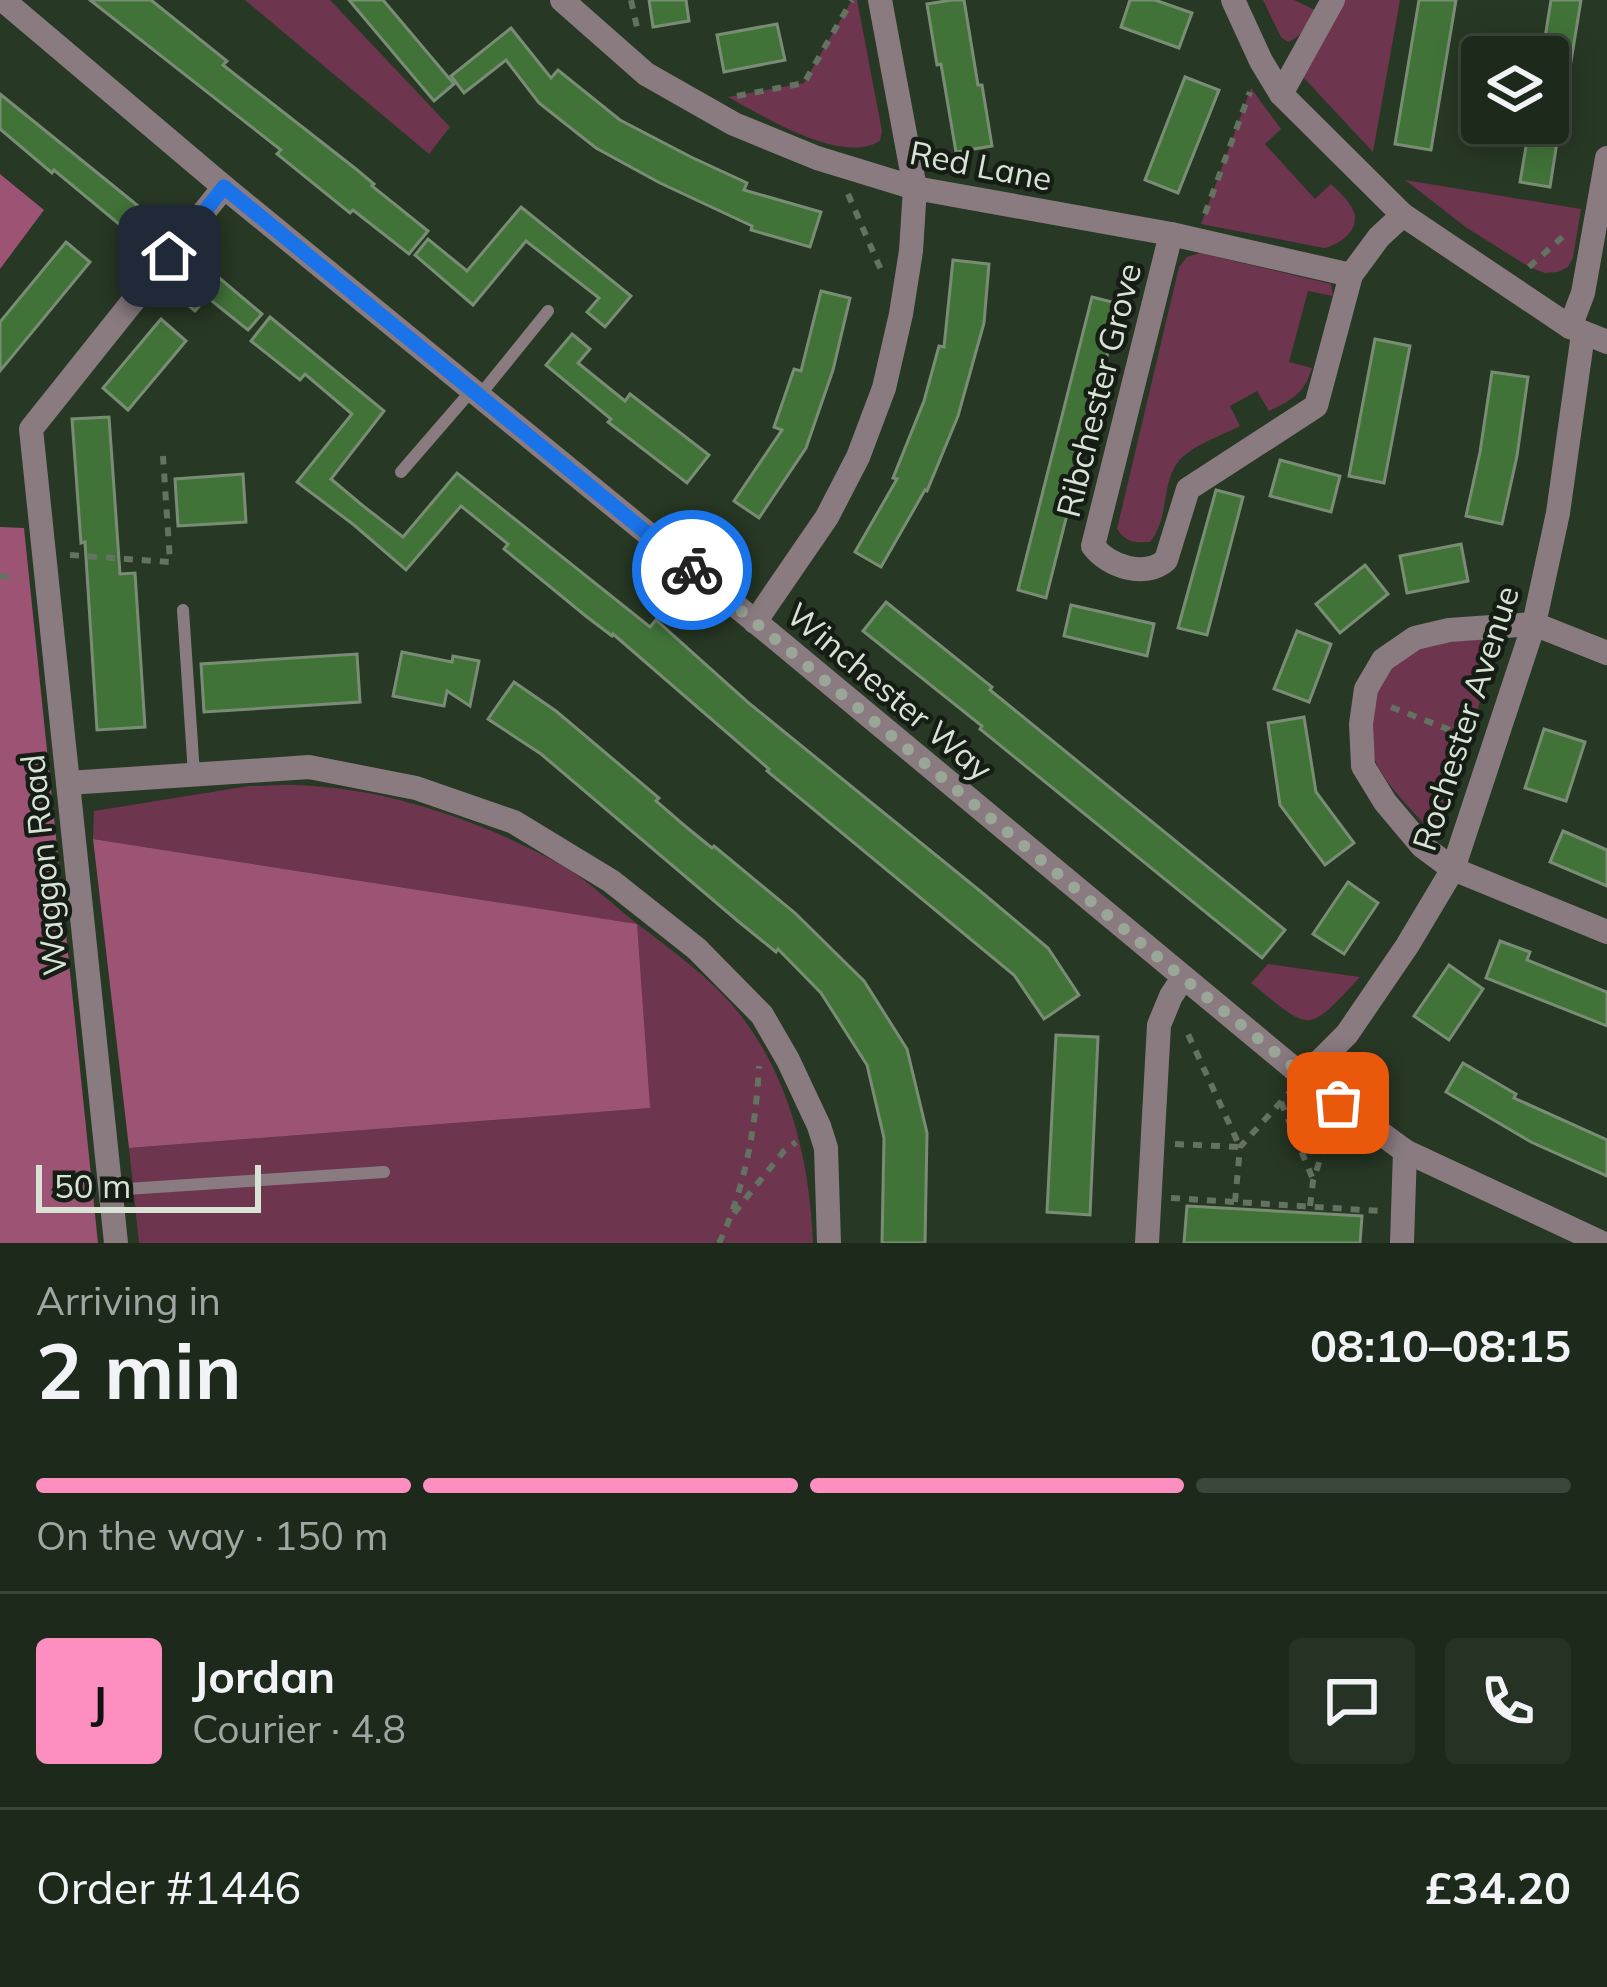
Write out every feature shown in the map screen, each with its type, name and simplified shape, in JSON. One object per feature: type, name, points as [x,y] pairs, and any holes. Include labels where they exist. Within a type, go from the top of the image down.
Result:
[{"type":"street","name":"Winchester Way","points":[[3,0],[755,622],[1177,987],[1405,1151],[1602,1243]]},
{"type":"street","name":"Red Lane","points":[[562,0],[646,74],[734,124],[834,163],[915,188],[1183,237],[1351,275]]},
{"type":"street","points":[[755,622],[827,517],[858,457],[884,388],[901,314],[915,188],[880,0]]},
{"type":"street","points":[[1233,0],[1281,94],[1403,214],[1586,334]]},
{"type":"street","points":[[1281,94],[1334,0]]},
{"type":"street","name":"Rochester Avenue","points":[[1304,1077],[1347,1034],[1453,869],[1494,747],[1534,624],[1558,513],[1586,334],[1583,293],[1607,158]]},
{"type":"street","name":"Waggon Road","points":[[116,1243],[31,429],[224,187]]},
{"type":"street","points":[[1351,275],[1403,214]]},
{"type":"street","name":"Ribchester Grove","points":[[1183,237],[1093,546],[1103,560],[1145,571],[1166,560],[1188,489],[1316,406],[1351,275]]},
{"type":"street","points":[[1607,653],[1534,624],[1449,630],[1415,638],[1383,660],[1366,689],[1360,724],[1363,766],[1385,802],[1422,846],[1453,869],[1607,932]]},
{"type":"street","points":[[68,783],[309,767],[416,788],[514,822],[611,881],[697,949],[762,1015],[788,1060],[826,1148],[830,1243]]},
{"type":"street","points":[[1147,1243],[1159,1025],[1177,987]]},
{"type":"street","points":[[1402,1243],[1405,1151]]},
{"type":"lane","points":[[401,472],[548,311]]},
{"type":"lane","points":[[183,610],[194,775]]},
{"type":"lane","points":[[111,1190],[384,1172]]},
{"type":"path","points":[[698,103],[804,82],[852,0]]},
{"type":"path","points":[[1183,237],[1261,61]]},
{"type":"path","points":[[834,163],[882,271]]},
{"type":"path","points":[[1509,286],[1599,207]]},
{"type":"path","points":[[44,553],[170,562],[163,456]]},
{"type":"path","points":[[1365,697],[1494,747]]},
{"type":"path","points":[[1177,987],[1240,1147],[1235,1202]]},
{"type":"path","points":[[719,1243],[732,1216],[757,1114],[762,1015]]},
{"type":"path","points":[[1153,1143],[1240,1147],[1304,1077]]},
{"type":"path","points":[[1282,1102],[1313,1181]]},
{"type":"path","points":[[1310,1206],[1313,1181],[1338,1103]]},
{"type":"path","points":[[732,1216],[784,1151],[819,1126]]},
{"type":"path","points":[[1150,1197],[1404,1213]]},
{"type":"shaded area","points":[[245,0],[330,0],[450,127],[429,154]]},
{"type":"shaded area","points":[[852,0],[857,0],[880,141],[864,147],[825,143],[728,97],[804,83]]},
{"type":"shaded area","points":[[1263,0],[1294,0],[1315,10],[1305,29],[1288,42]]},
{"type":"shaded area","points":[[1345,0],[1400,0],[1373,152],[1303,77]]},
{"type":"shaded area","points":[[1251,88],[1281,129],[1265,144],[1315,199],[1331,184],[1351,206],[1353,227],[1338,243],[1324,248],[1201,224]]},
{"type":"shaded area","points":[[0,174],[44,210],[0,269]]},
{"type":"shaded area","points":[[1405,180],[1581,209],[1573,258],[1558,272],[1529,267],[1467,228]]},
{"type":"shaded area","points":[[1200,253],[1331,284],[1333,296],[1308,291],[1289,362],[1312,368],[1301,390],[1269,411],[1257,391],[1230,406],[1240,426],[1179,461],[1170,477],[1156,533],[1150,542],[1135,542],[1117,529],[1179,267],[1187,257]]},
{"type":"shaded area","points":[[0,527],[24,528],[98,1243],[0,1243]]},
{"type":"shaded area","points":[[1503,633],[1435,836],[1381,772],[1370,738],[1374,700],[1391,668],[1421,646]]},
{"type":"shaded area","points":[[249,786],[345,789],[474,824],[573,872],[690,964],[738,1012],[784,1092],[802,1152],[813,1243],[139,1243],[129,1148],[649,1108],[636,924],[93,839],[94,811]]},
{"type":"shaded area","points":[[93,839],[637,924],[650,1108],[129,1148]]},
{"type":"shaded area","points":[[1268,964],[1360,977],[1329,1009],[1308,1020],[1286,1011],[1251,983]]},
{"type":"building","points":[[90,0],[151,0],[227,61],[223,65],[428,231],[409,254],[353,210],[350,213],[277,154],[281,150]]},
{"type":"building","points":[[349,0],[383,0],[454,84],[434,101]]},
{"type":"building","points":[[649,0],[686,0],[689,21],[653,27]]},
{"type":"building","points":[[964,0],[992,146],[956,152],[927,4]]},
{"type":"building","points":[[1130,0],[1155,0],[1192,13],[1179,48],[1121,27]]},
{"type":"building","points":[[1419,0],[1456,0],[1431,150],[1395,144]]},
{"type":"building","points":[[1551,0],[1581,0],[1569,74],[1569,36],[1545,36]]},
{"type":"building","points":[[777,24],[785,60],[724,72],[717,35]]},
{"type":"building","points":[[511,28],[551,78],[558,70],[620,120],[747,183],[744,190],[821,212],[810,247],[751,230],[752,226],[596,148],[539,103],[506,60],[464,93],[451,76]]},
{"type":"building","points":[[1185,77],[1219,90],[1178,193],[1145,180]]},
{"type":"building","points":[[0,94],[137,205],[120,225],[0,129]]},
{"type":"building","points":[[1526,144],[1557,144],[1550,187],[1520,182]]},
{"type":"building","points":[[521,207],[631,296],[605,327],[587,312],[599,298],[526,241],[473,305],[415,255],[428,239],[467,271]]},
{"type":"building","points":[[66,242],[90,262],[0,371],[0,322]]},
{"type":"building","points":[[953,260],[989,264],[984,323],[958,416],[927,491],[881,567],[855,552],[897,479],[893,478],[924,401],[939,346],[944,347]]},
{"type":"building","points":[[204,265],[262,314],[248,330],[207,297],[195,311],[177,296]]},
{"type":"building","points":[[821,291],[850,298],[833,370],[806,448],[759,518],[734,501],[782,430],[774,427],[794,369],[801,371]]},
{"type":"building","points":[[1092,297],[1120,304],[1046,598],[1018,590]]},
{"type":"building","points":[[270,317],[384,411],[331,479],[362,505],[403,537],[457,473],[650,627],[656,620],[750,704],[985,895],[1048,948],[1079,995],[1044,1019],[1014,975],[767,771],[613,634],[504,549],[508,544],[461,506],[406,570],[297,482],[352,414],[305,374],[300,380],[251,341]]},
{"type":"building","points":[[161,319],[186,341],[128,410],[103,388]]},
{"type":"building","points":[[572,334],[590,349],[578,363],[625,401],[630,394],[709,455],[687,483],[608,422],[611,419],[546,365]]},
{"type":"building","points":[[1375,339],[1410,346],[1384,483],[1349,476]]},
{"type":"building","points":[[1492,372],[1528,377],[1502,524],[1466,516]]},
{"type":"building","points":[[109,417],[120,574],[135,573],[145,727],[97,730],[72,419]]},
{"type":"building","points":[[1280,460],[1340,476],[1331,512],[1270,496]]},
{"type":"building","points":[[243,474],[246,522],[178,526],[175,479]]},
{"type":"building","points":[[1216,490],[1243,497],[1207,635],[1178,628]]},
{"type":"building","points":[[1461,544],[1468,581],[1407,593],[1400,556]]},
{"type":"building","points":[[1365,565],[1388,594],[1340,633],[1316,604]]},
{"type":"building","points":[[886,602],[1285,930],[1262,958],[863,631]]},
{"type":"building","points":[[1071,605],[1154,624],[1147,656],[1064,636]]},
{"type":"building","points":[[1297,631],[1331,644],[1309,702],[1274,689]]},
{"type":"building","points":[[402,652],[452,662],[453,656],[479,661],[470,706],[447,691],[444,706],[393,696]]},
{"type":"building","points":[[357,654],[360,702],[204,712],[201,664]]},
{"type":"building","points":[[514,682],[556,711],[685,826],[795,913],[864,981],[907,1049],[927,1133],[925,1243],[882,1243],[884,1138],[867,1065],[821,993],[778,949],[776,952],[739,922],[541,754],[488,719]]},
{"type":"building","points":[[1304,717],[1316,792],[1354,843],[1325,865],[1280,805],[1268,723]]},
{"type":"building","points":[[1544,729],[1585,742],[1566,801],[1525,788]]},
{"type":"building","points":[[1563,831],[1607,850],[1607,886],[1550,862]]},
{"type":"building","points":[[1348,882],[1378,903],[1344,954],[1313,934]]},
{"type":"building","points":[[1500,941],[1530,952],[1527,960],[1607,992],[1607,1026],[1486,978]]},
{"type":"building","points":[[1449,965],[1483,989],[1449,1040],[1414,1016]]},
{"type":"building","points":[[1056,1035],[1098,1037],[1090,1215],[1047,1212]]},
{"type":"building","points":[[1463,1063],[1516,1094],[1514,1098],[1607,1140],[1607,1176],[1531,1142],[1446,1092]]},
{"type":"building","points":[[1187,1206],[1362,1216],[1360,1243],[1184,1243]]},
{"type":"way so far","points":[[692,570],[1338,1103]]},
{"type":"route","points":[[169,256],[224,187],[692,570]]}]
